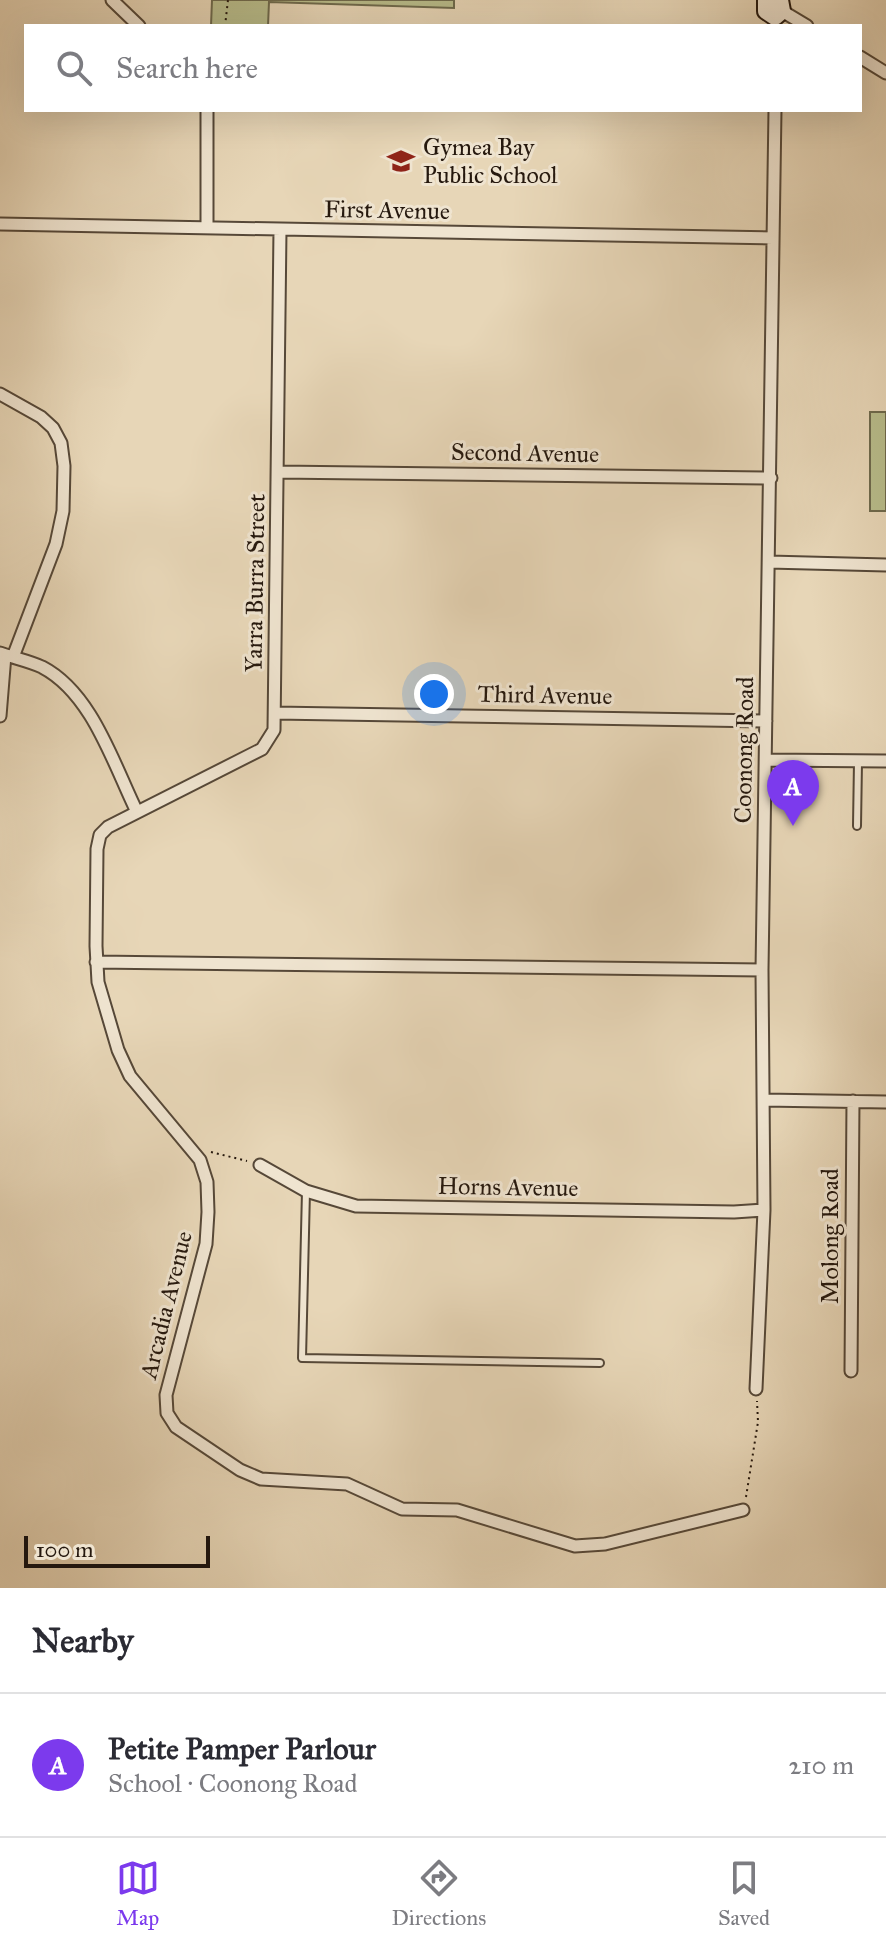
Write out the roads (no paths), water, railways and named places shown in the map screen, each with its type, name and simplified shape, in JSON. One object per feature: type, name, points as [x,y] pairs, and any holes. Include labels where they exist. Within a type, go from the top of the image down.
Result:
[{"type":"street","points":[[112,0],[137,24]]},
{"type":"street","points":[[766,0],[766,11],[802,24]]},
{"type":"street","points":[[862,58],[886,73]]},
{"type":"street","points":[[207,112],[207,226]]},
{"type":"street","name":"Coonong Road","points":[[756,1389],[764,1210],[762,970],[775,112]]},
{"type":"street","name":"First Avenue","points":[[0,224],[773,238]]},
{"type":"street","name":"Yarra Burra Street","points":[[100,835],[108,827],[262,749],[274,730],[280,230]]},
{"type":"street","points":[[0,394],[41,417],[53,428],[61,443],[64,466],[63,511],[56,544],[6,655],[0,716]]},
{"type":"street","name":"Second Avenue","points":[[278,472],[771,478]]},
{"type":"street","points":[[769,562],[886,565]]},
{"type":"street","points":[[6,655],[54,675],[80,699],[137,812]]},
{"type":"street","name":"Third Avenue","points":[[275,713],[766,721]]},
{"type":"street","points":[[766,760],[886,761]]},
{"type":"street","name":"Arcadia Avenue","points":[[100,835],[97,849],[96,962],[102,999],[123,1064],[193,1150],[200,1160],[207,1182],[206,1244],[165,1404],[176,1427],[240,1470],[261,1479],[347,1484],[402,1509],[457,1510],[575,1546],[605,1544],[743,1510]]},
{"type":"street","points":[[96,962],[762,970]]},
{"type":"street","points":[[764,1100],[886,1102]]},
{"type":"street","name":"Molong Road","points":[[851,1371],[853,1101]]},
{"type":"street","name":"Horns Avenue","points":[[260,1165],[306,1191],[343,1203],[369,1207],[764,1210]]},
{"type":"lane","points":[[857,826],[858,761]]},
{"type":"lane","points":[[306,1191],[302,1358],[600,1363]]},
{"type":"place","name":"Gymea Bay Public School","points":[[401,161]]},
{"type":"place","name":"Petite Pamper Parlour","points":[[793,826]]}]
